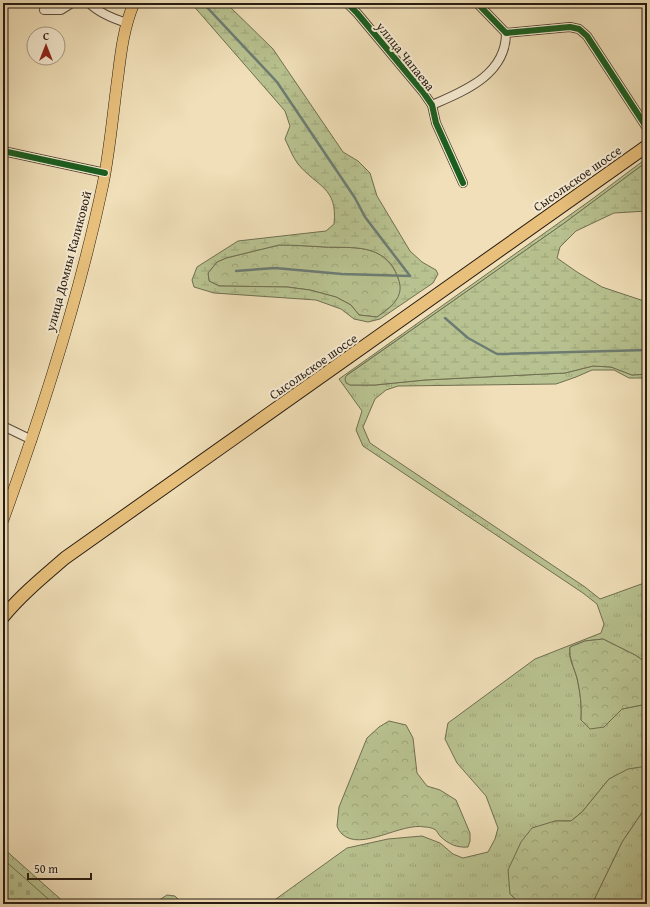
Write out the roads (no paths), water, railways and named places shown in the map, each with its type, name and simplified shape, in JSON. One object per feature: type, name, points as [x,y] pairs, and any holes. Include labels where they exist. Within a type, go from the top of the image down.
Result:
[{"type":"highway","name":"Сысольское шоссе","points":[[3,617],[39,580],[65,558],[647,146]]},
{"type":"main road","name":"улица Домны Каликовой","points":[[3,520],[32,440],[72,308],[98,207],[105,173],[123,37],[134,3]]},
{"type":"street","points":[[44,10],[61,10],[72,3]]},
{"type":"street","points":[[89,3],[99,11],[127,23]]},
{"type":"street","name":"улица Чапаева","points":[[347,3],[357,12],[424,92],[432,105]]},
{"type":"street","points":[[463,183],[436,123],[432,105],[466,90],[484,79],[498,62],[506,44],[506,33],[477,3]]},
{"type":"street","points":[[506,33],[570,28],[579,29],[587,36],[647,128]]},
{"type":"street","points":[[3,151],[105,173]]},
{"type":"street","points":[[3,426],[32,440]]},
{"type":"waterway","points":[[203,3],[277,82],[355,198],[365,217],[410,276]]},
{"type":"waterway","points":[[236,271],[275,268],[342,274],[410,276]]},
{"type":"waterway","points":[[445,318],[468,338],[497,354],[647,350]]}]
